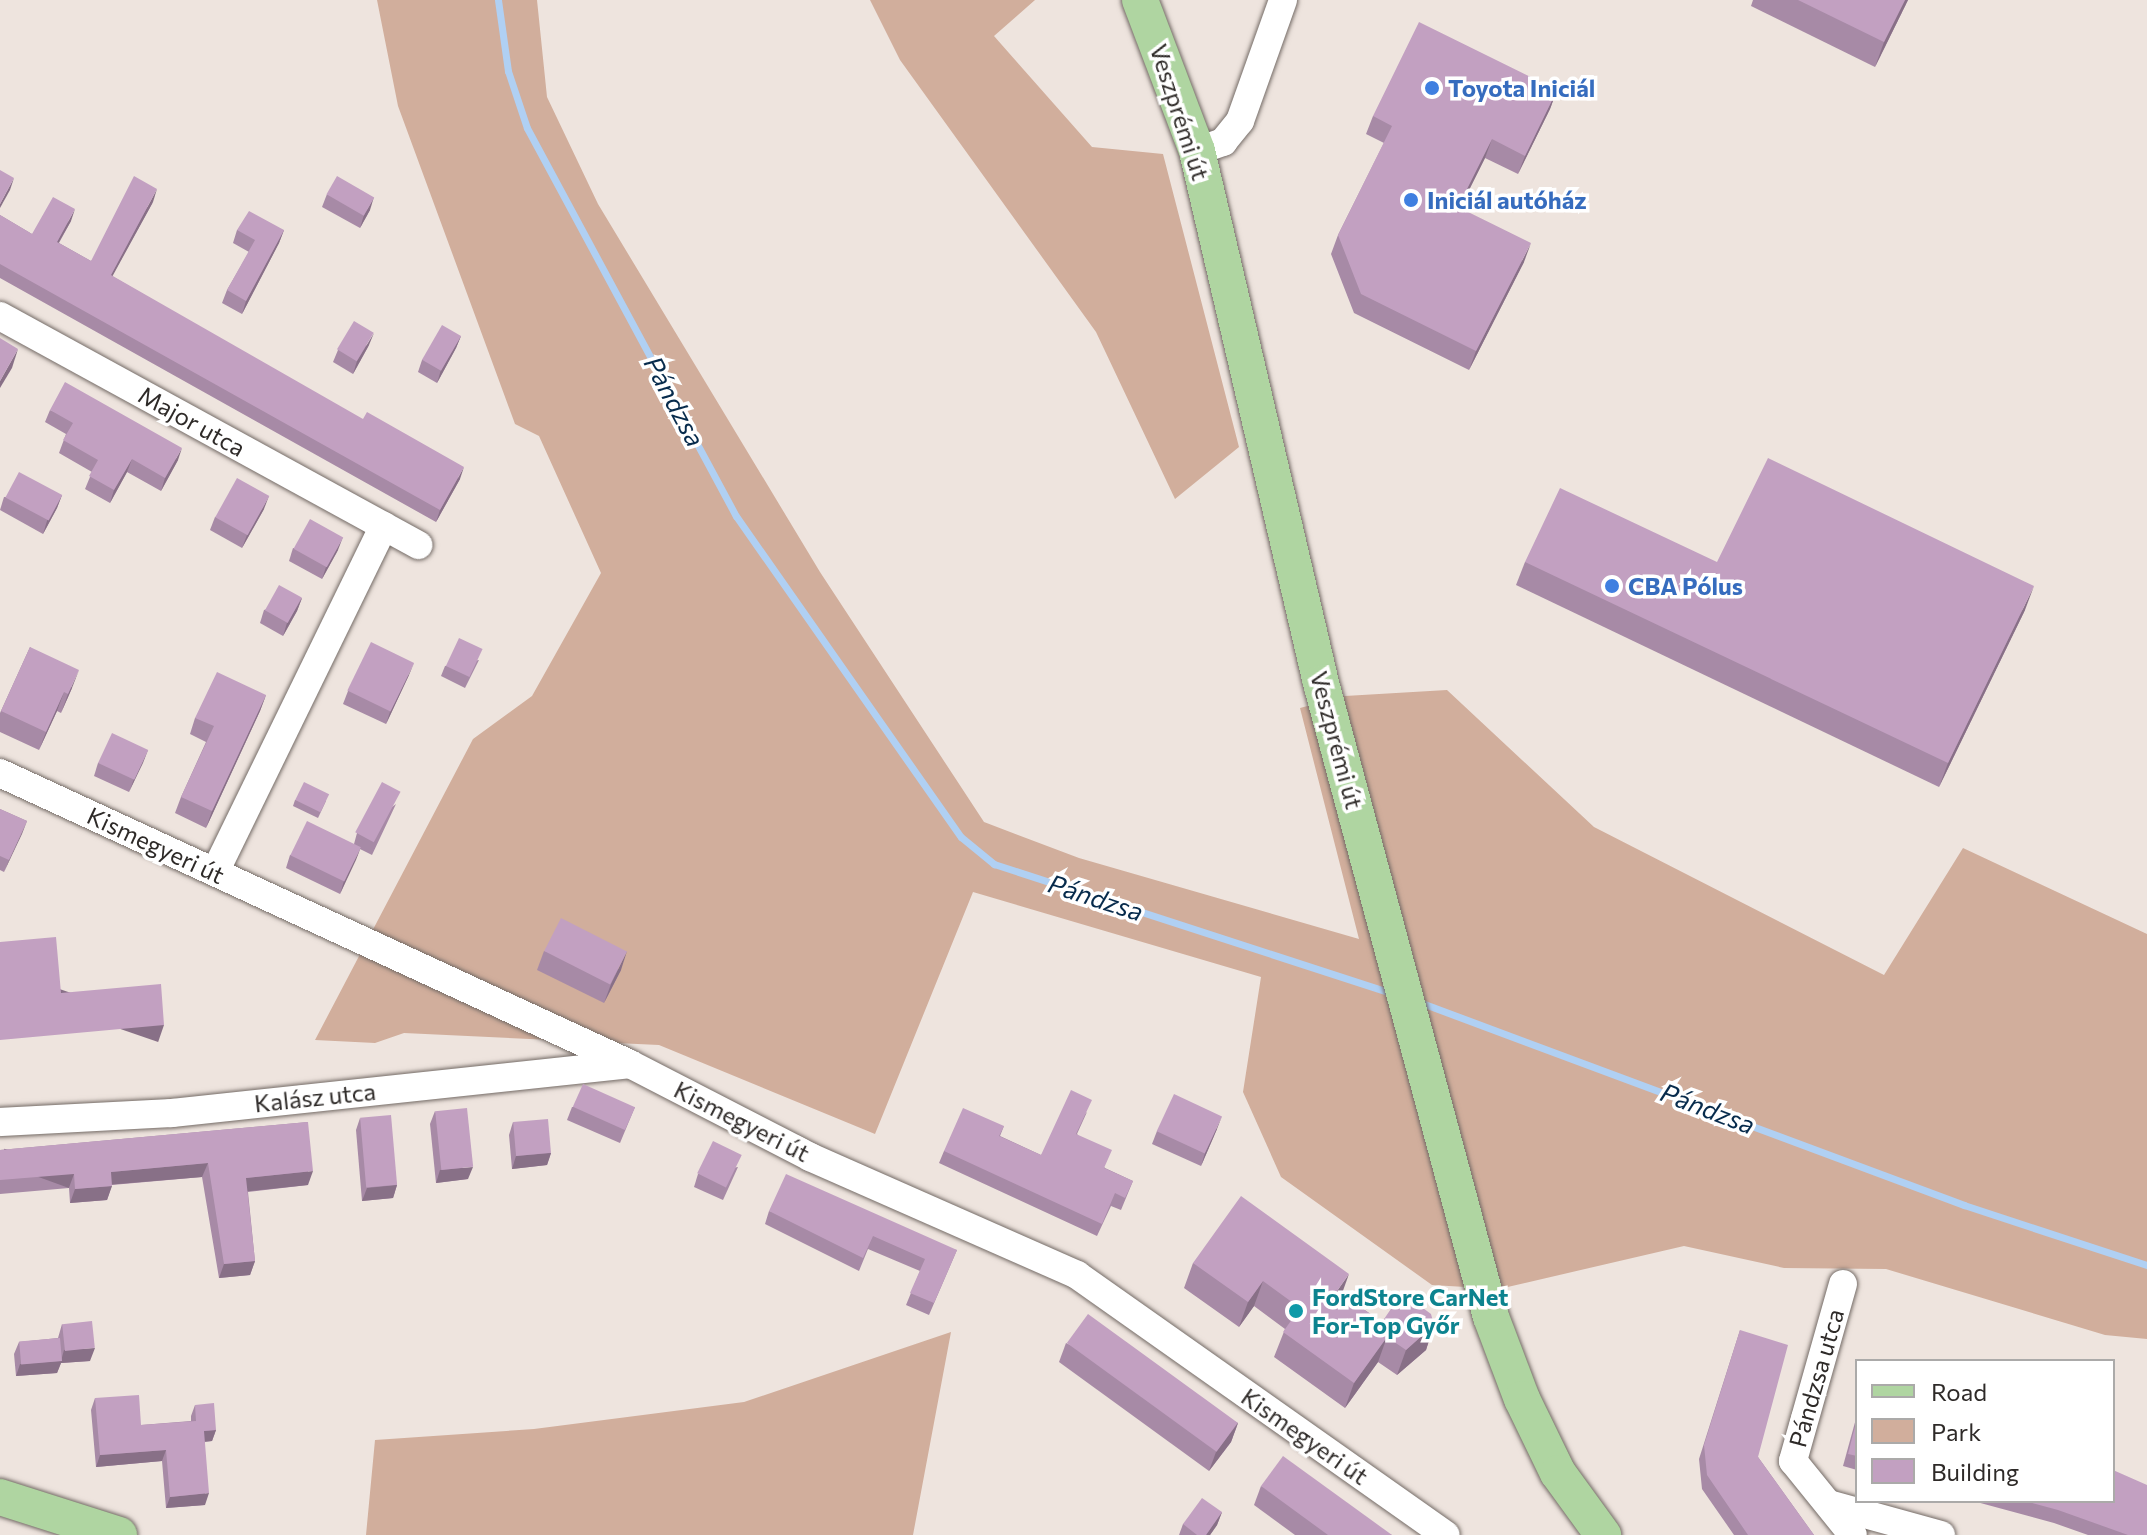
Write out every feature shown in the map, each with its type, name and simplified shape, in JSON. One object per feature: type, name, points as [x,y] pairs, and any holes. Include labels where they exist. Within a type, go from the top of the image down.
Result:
[{"type":"main road","name":"Veszprémi út","points":[[1140,0],[1197,151],[1321,683],[1417,1054],[1491,1317],[1522,1399],[1558,1473],[1581,1535]]},
{"type":"main road","name":"Veszprémi út","points":[[1558,1473],[1603,1535]]},
{"type":"main road","points":[[0,1497],[119,1535]]},
{"type":"street","points":[[1197,151],[1223,142],[1240,121],[1283,0]]},
{"type":"street","name":"Major utca","points":[[0,316],[419,545]]},
{"type":"street","points":[[215,872],[384,526]]},
{"type":"street","name":"Kismegyeri út","points":[[0,773],[630,1064],[810,1157],[1077,1275],[1446,1535]]},
{"type":"street","name":"Kalász utca","points":[[0,1122],[172,1113],[630,1064]]},
{"type":"street","name":"Pándzsa utca","points":[[1843,1284],[1793,1461],[1832,1505],[1853,1535]]},
{"type":"street","points":[[1832,1505],[1941,1535]]},
{"type":"green space","points":[[377,0],[537,0],[547,97],[598,204],[820,572],[984,822],[1079,858],[1359,939],[1300,708],[1345,696],[1447,690],[1594,827],[1884,975],[1963,848],[2147,934],[2147,1339],[2105,1335],[1886,1269],[1784,1268],[1684,1246],[1499,1289],[1432,1285],[1281,1177],[1243,1092],[1261,977],[973,892],[875,1134],[659,1045],[404,1033],[375,1043],[315,1040],[473,739],[532,696],[601,573],[539,436],[515,424],[398,106]]},
{"type":"green space","points":[[870,0],[1035,0],[994,36],[1092,147],[1163,154],[1239,447],[1175,499],[1096,332],[900,60]]},
{"type":"green space","points":[[951,1332],[913,1535],[366,1535],[375,1440],[534,1429],[744,1402]]},
{"type":"building","points":[[1798,0],[1905,0],[1884,42]]},
{"type":"building","name":"Iniciál autóház","points":[[1419,22],[1557,90],[1525,156],[1492,139],[1458,207],[1531,243],[1476,351],[1361,294],[1338,235],[1392,126],[1373,116]]},
{"type":"building","points":[[0,170],[14,178],[0,204]]},
{"type":"building","points":[[134,176],[157,189],[111,275],[363,419],[367,412],[464,467],[440,510],[0,264],[0,215],[32,234],[53,197],[75,209],[57,242],[91,261]]},
{"type":"building","points":[[337,176],[374,197],[364,216],[326,194]]},
{"type":"building","points":[[249,211],[284,230],[246,301],[227,290],[255,240],[237,230]]},
{"type":"building","points":[[354,321],[374,333],[357,361],[337,349]]},
{"type":"building","points":[[442,325],[461,336],[441,371],[422,360]]},
{"type":"building","points":[[0,338],[18,349],[0,381]]},
{"type":"building","points":[[65,382],[182,448],[165,478],[132,459],[114,490],[89,476],[98,460],[63,440],[73,423],[50,410]]},
{"type":"building","points":[[1768,458],[2034,586],[1948,763],[1525,562],[1560,488],[1717,562]]},
{"type":"building","points":[[19,472],[62,495],[49,521],[5,498]]},
{"type":"building","points":[[237,478],[269,496],[248,535],[215,517]]},
{"type":"building","points":[[310,519],[343,537],[327,567],[294,549]]},
{"type":"building","points":[[279,585],[302,598],[288,623],[265,610]]},
{"type":"building","points":[[459,638],[483,649],[469,677],[446,666]]},
{"type":"building","points":[[371,642],[414,663],[390,712],[347,691]]},
{"type":"building","points":[[30,647],[79,670],[68,694],[64,692],[46,732],[1,711]]},
{"type":"building","points":[[217,672],[266,695],[212,811],[181,797],[214,726],[195,718]]},
{"type":"building","points":[[112,733],[148,750],[134,780],[98,763]]},
{"type":"building","points":[[304,782],[329,794],[320,812],[295,800]]},
{"type":"building","points":[[382,782],[401,792],[374,842],[355,832]]},
{"type":"building","points":[[0,809],[27,821],[9,860],[0,856]]},
{"type":"building","points":[[307,821],[361,847],[344,881],[290,855]]},
{"type":"building","points":[[561,918],[627,952],[610,985],[544,951]]},
{"type":"building","points":[[56,937],[61,993],[161,984],[164,1025],[0,1040],[0,942]]},
{"type":"building","points":[[583,1084],[635,1107],[625,1130],[573,1107]]},
{"type":"building","points":[[1071,1090],[1092,1100],[1076,1134],[1112,1150],[1104,1168],[1133,1181],[1125,1198],[1115,1193],[1102,1224],[944,1151],[963,1108],[1004,1126],[999,1136],[1041,1155]]},
{"type":"building","points":[[1174,1094],[1222,1116],[1205,1154],[1157,1131]]},
{"type":"building","points":[[467,1108],[473,1167],[441,1170],[435,1111]]},
{"type":"building","points":[[391,1115],[397,1185],[366,1187],[360,1118]]},
{"type":"building","points":[[548,1119],[551,1153],[516,1156],[513,1122]]},
{"type":"building","points":[[308,1122],[313,1171],[246,1178],[255,1261],[224,1264],[208,1163],[111,1172],[112,1186],[75,1189],[74,1174],[0,1180],[0,1150]]},
{"type":"building","points":[[713,1141],[742,1155],[726,1187],[697,1173]]},
{"type":"building","points":[[786,1174],[957,1250],[934,1303],[910,1293],[925,1259],[873,1236],[863,1258],[769,1211]]},
{"type":"building","points":[[1241,1196],[1349,1274],[1337,1291],[1382,1322],[1397,1300],[1411,1299],[1431,1314],[1434,1325],[1406,1350],[1387,1337],[1354,1383],[1283,1332],[1300,1308],[1263,1281],[1248,1302],[1193,1263]]},
{"type":"building","points":[[1088,1314],[1238,1423],[1217,1452],[1067,1343]]},
{"type":"building","points":[[92,1321],[95,1348],[65,1351],[62,1324]]},
{"type":"building","points":[[1740,1330],[1788,1345],[1758,1457],[1814,1535],[1748,1535],[1707,1475],[1704,1445]]},
{"type":"building","points":[[60,1338],[62,1361],[21,1364],[19,1342]]},
{"type":"building","points":[[139,1395],[141,1425],[196,1421],[195,1405],[214,1403],[216,1430],[204,1431],[209,1493],[170,1497],[166,1450],[100,1455],[95,1398]]},
{"type":"building","points":[[1855,1427],[1855,1456],[1848,1454]]},
{"type":"building","points":[[1283,1456],[1392,1535],[1328,1535],[1261,1486]]},
{"type":"building","points":[[2115,1471],[2147,1485],[2147,1535],[2128,1535],[2032,1503],[2115,1503]]},
{"type":"building","points":[[1202,1498],[1222,1512],[1206,1535],[1197,1535],[1183,1524]]},
{"type":"waterway","name":"Pándzsa","points":[[498,0],[508,71],[527,128],[736,516],[961,837],[994,864],[1392,993]]},
{"type":"waterway","name":"Pándzsa","points":[[1419,1002],[1964,1205],[2147,1265]]},
{"type":"place","name":"Toyota Iniciál","points":[[1432,88]]},
{"type":"place","name":"Iniciál autóház","points":[[1411,200]]},
{"type":"place","name":"CBA Pólus","points":[[1612,586]]},
{"type":"place","name":"FordStore CarNet For-Top Győr","points":[[1296,1311]]}]
